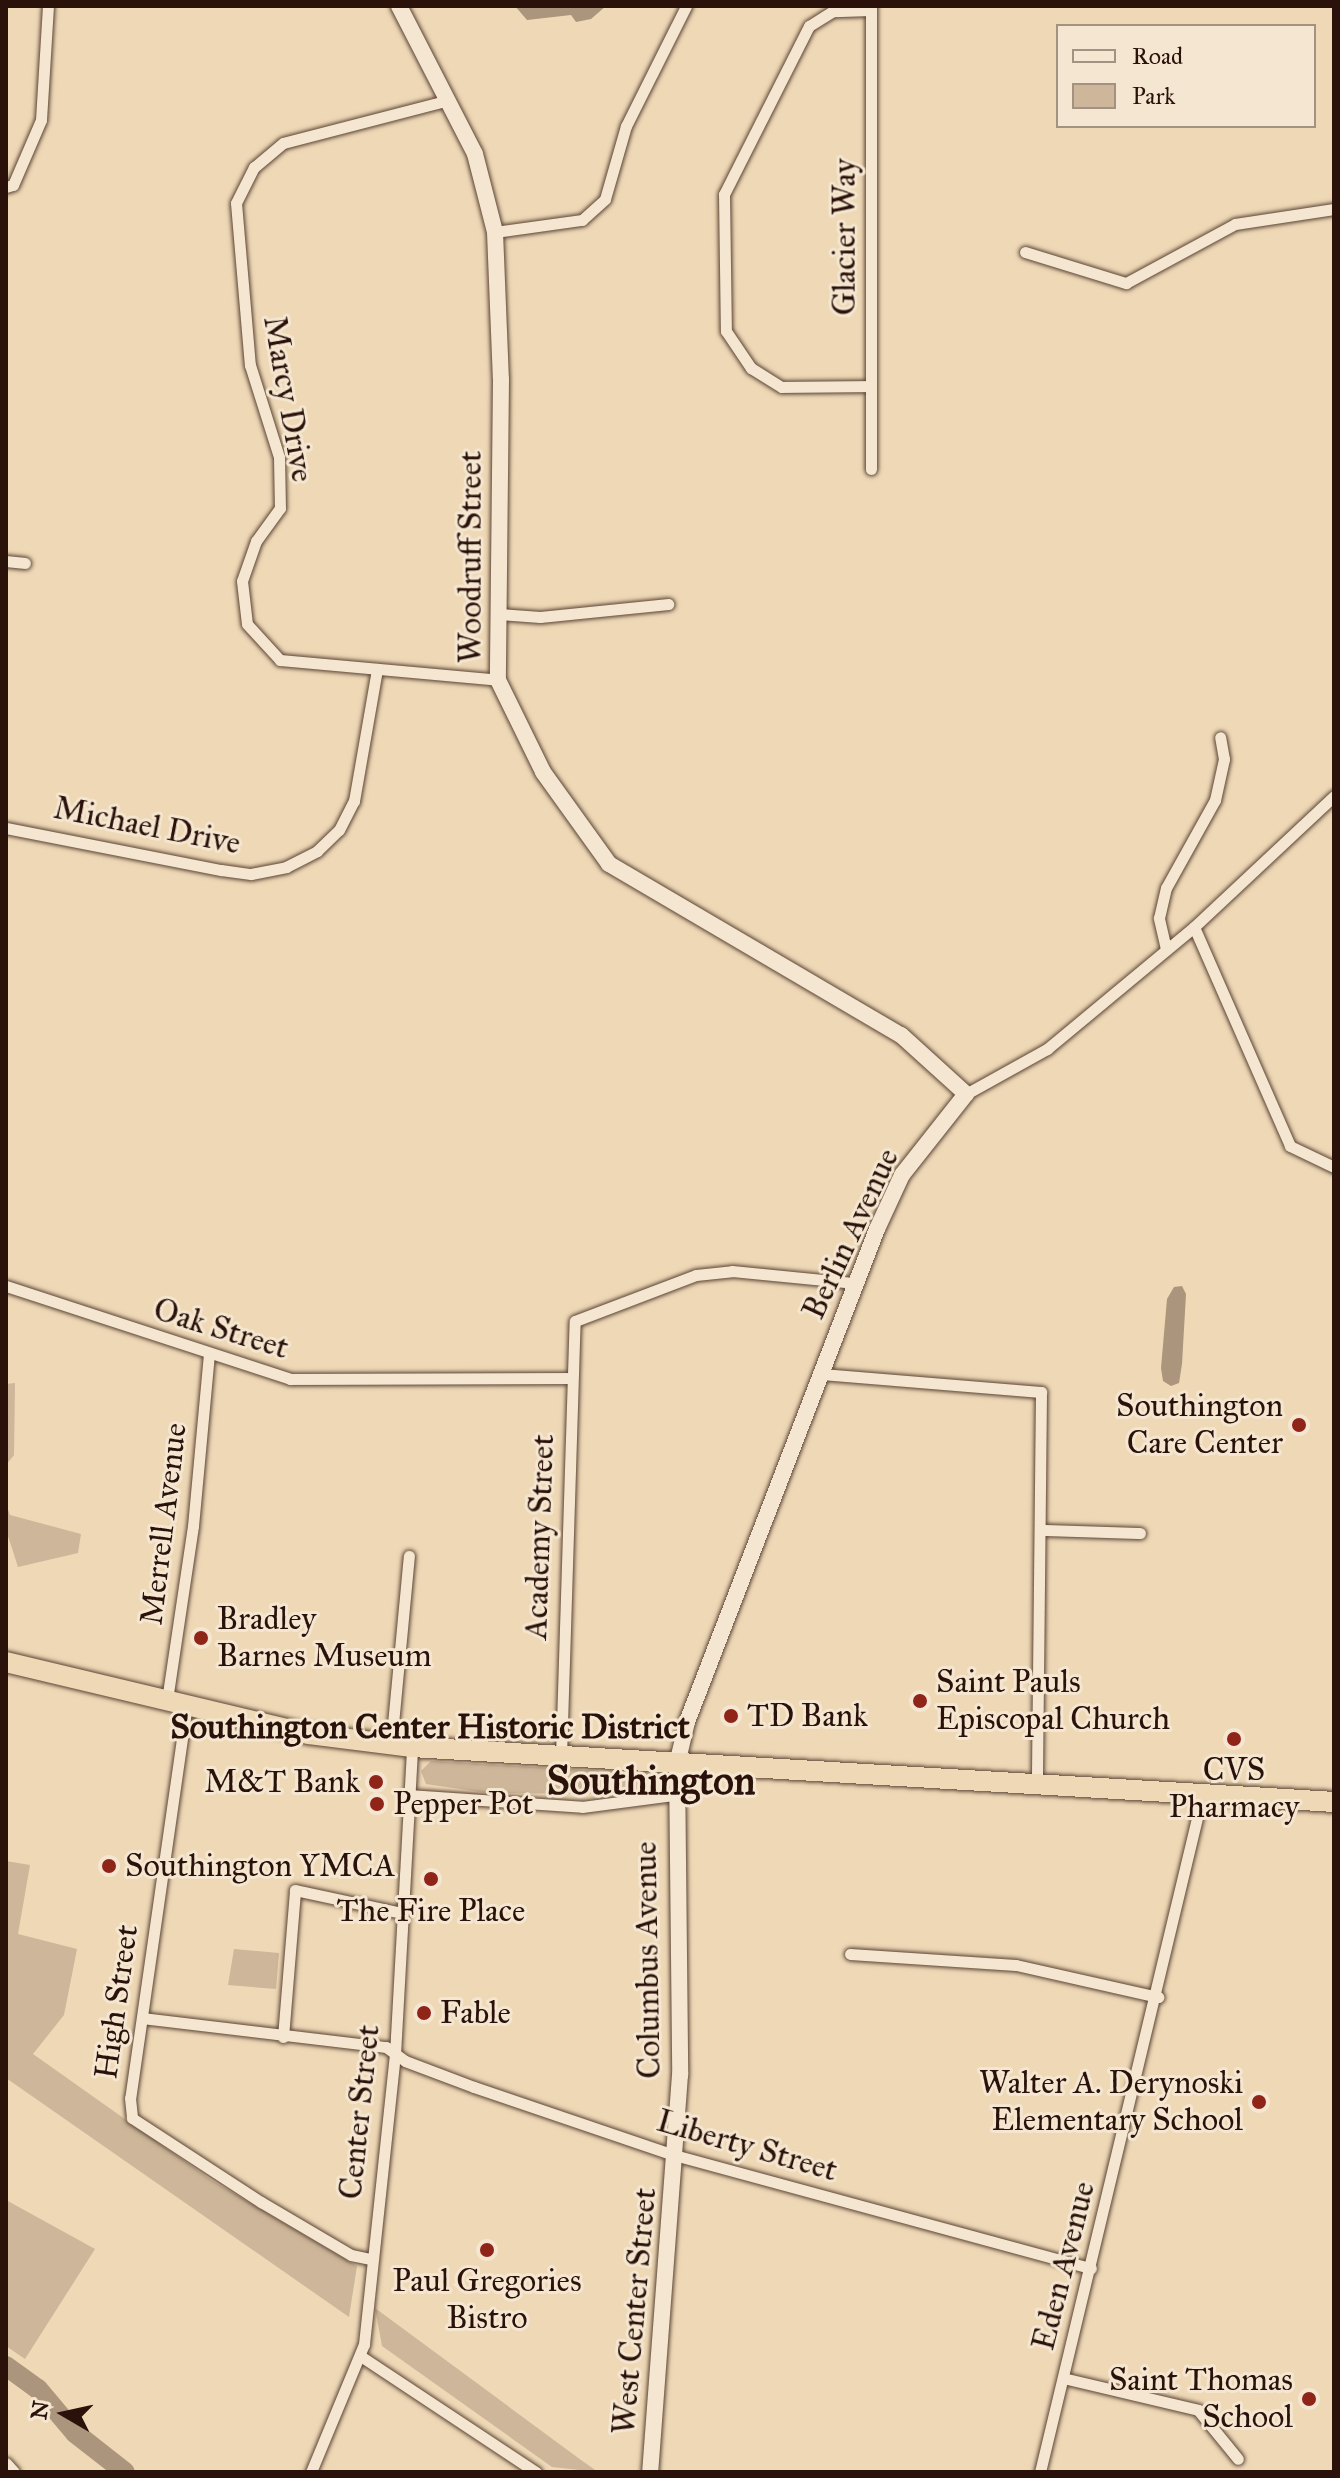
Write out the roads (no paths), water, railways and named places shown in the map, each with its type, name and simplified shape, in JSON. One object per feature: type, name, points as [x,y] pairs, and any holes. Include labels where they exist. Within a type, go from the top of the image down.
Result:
[{"type":"highway","points":[[6,1662],[309,1734],[391,1745],[1334,1802]]},
{"type":"street","points":[[6,187],[13,185],[41,120],[48,6]]},
{"type":"street","name":"Woodruff Street","points":[[399,6],[475,154],[495,232],[501,379],[498,680],[543,772],[609,864],[901,1035],[966,1094]]},
{"type":"street","points":[[495,232],[582,220],[605,199],[626,126],[686,6]]},
{"type":"street","points":[[871,8],[833,11],[809,26],[724,194],[726,331],[751,368],[782,387],[871,386]]},
{"type":"street","name":"Glacier Way","points":[[871,8],[871,469]]},
{"type":"street","name":"Marcy Drive","points":[[449,100],[283,143],[254,167],[236,203],[250,365],[279,457],[280,508],[256,541],[242,581],[247,624],[280,660],[498,680]]},
{"type":"street","points":[[1025,252],[1126,283],[1235,224],[1334,209]]},
{"type":"street","points":[[6,561],[25,563]]},
{"type":"street","points":[[499,614],[540,617],[668,604]]},
{"type":"street","name":"Michael Drive","points":[[6,828],[221,870],[251,874],[286,867],[317,851],[339,830],[354,801],[377,669]]},
{"type":"street","points":[[1166,949],[1159,918],[1166,888],[1215,800],[1224,759],[1220,737]]},
{"type":"street","name":"Berlin Avenue","points":[[677,1764],[687,1722],[855,1283],[902,1175],[966,1094],[1047,1049],[1194,927],[1334,796]]},
{"type":"street","points":[[1194,927],[1290,1146],[1334,1167]]},
{"type":"street","name":"Academy Street","points":[[561,1756],[575,1321],[696,1275],[732,1271],[855,1283]]},
{"type":"street","name":"Oak Street","points":[[6,1286],[290,1379],[572,1378]]},
{"type":"street","name":"Merrell Avenue","points":[[177,1702],[209,1354]]},
{"type":"street","points":[[821,1374],[1041,1392],[1043,1530],[1037,1782]]},
{"type":"street","points":[[1043,1530],[1140,1533]]},
{"type":"street","points":[[391,1745],[409,1556]]},
{"type":"street","name":"High Street","points":[[177,1702],[142,2018],[130,2098],[132,2118],[261,2202],[351,2255],[370,2259]]},
{"type":"street","name":"Center Street","points":[[311,2472],[362,2357],[370,2259],[395,2054],[412,1747]]},
{"type":"street","name":"Columbus Avenue","points":[[674,2155],[681,2028],[673,1795],[677,1764]]},
{"type":"street","name":"Eden Avenue","points":[[1040,2472],[1158,1997],[1203,1793]]},
{"type":"street","points":[[408,1795],[582,1807],[673,1795]]},
{"type":"street","points":[[283,2037],[295,1890],[401,1913]]},
{"type":"street","points":[[850,1954],[1016,1965],[1158,1997]]},
{"type":"street","name":"Liberty Street","points":[[142,2018],[386,2047],[395,2054],[474,2087],[674,2155],[1091,2268]]},
{"type":"street","name":"West Center Street","points":[[650,2472],[674,2155]]},
{"type":"street","points":[[362,2357],[536,2472]]},
{"type":"street","points":[[1063,2378],[1198,2410],[1238,2459]]},
{"type":"street","points":[[6,2463],[14,2472]]},
{"type":"waterway","points":[[6,2366],[38,2389],[75,2433],[125,2472]]},
{"type":"place","name":"Southington Care Center","points":[[1299,1425]]},
{"type":"place","name":"Bradley Barnes Museum","points":[[201,1638]]},
{"type":"place","name":"Saint Pauls Episcopal Church","points":[[920,1701]]},
{"type":"place","name":"TD Bank","points":[[731,1716]]},
{"type":"place","name":"CVS Pharmacy","points":[[1234,1739]]},
{"type":"place","name":"M&T Bank","points":[[376,1782]]},
{"type":"place","name":"Pepper Pot","points":[[377,1804]]},
{"type":"place","name":"Southington YMCA","points":[[109,1866]]},
{"type":"place","name":"The Fire Place","points":[[431,1879]]},
{"type":"place","name":"Fable","points":[[424,2013]]},
{"type":"place","name":"Walter A. Derynoski Elementary School","points":[[1259,2102]]},
{"type":"place","name":"Paul Gregories Bistro","points":[[487,2250]]},
{"type":"place","name":"Saint Thomas School","points":[[1309,2399]]},
{"type":"district","name":"Southington Center Historic District","points":[[430,1727]]},
{"type":"district","name":"Southington","points":[[651,1781]]}]
